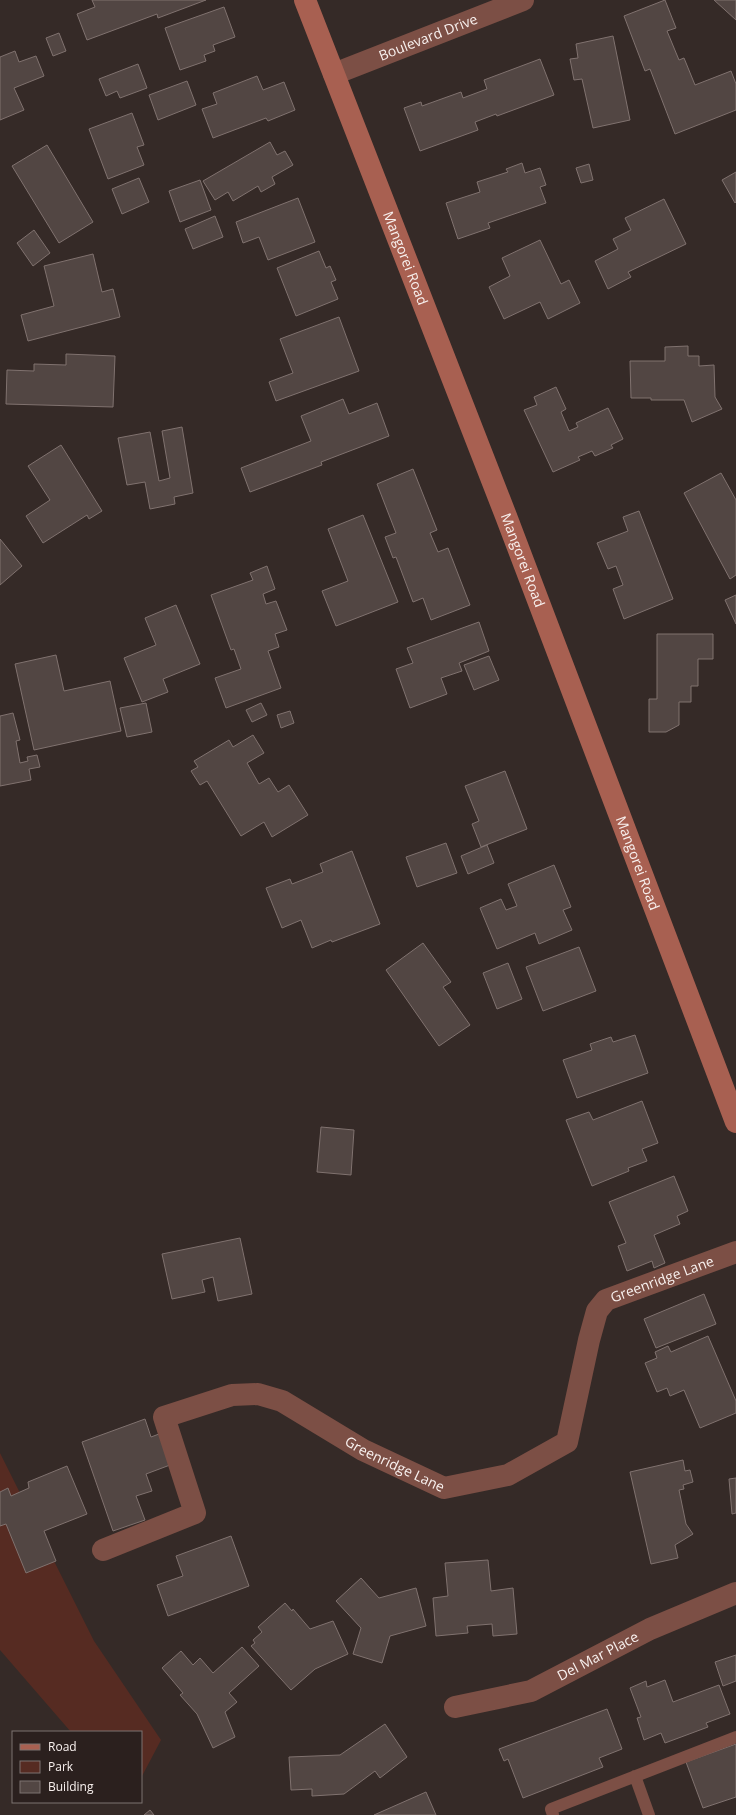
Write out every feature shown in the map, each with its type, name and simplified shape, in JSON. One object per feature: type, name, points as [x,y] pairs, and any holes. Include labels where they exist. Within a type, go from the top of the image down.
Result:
[{"type":"street","name":"Mangorei Road","points":[[305,0],[506,516],[736,1122]]},
{"type":"street","name":"Boulevard Drive","points":[[334,74],[523,0]]},
{"type":"street","name":"Greenridge Lane","points":[[103,1550],[195,1513],[164,1417],[232,1395],[258,1394],[282,1401],[363,1450],[444,1488],[508,1475],[568,1442],[589,1340],[597,1311],[606,1300],[736,1252]]},
{"type":"street","name":"Del Mar Place","points":[[455,1707],[531,1691],[650,1629],[736,1593]]},
{"type":"lane","points":[[553,1815],[551,1809],[736,1737]]},
{"type":"lane","points":[[635,1776],[649,1815]]},
{"type":"green space","points":[[0,1453],[94,1641],[161,1740],[142,1776],[142,1731],[70,1731],[0,1650]]},
{"type":"building","points":[[92,0],[206,0],[158,18],[157,14],[87,40],[77,14],[95,7]]},
{"type":"building","points":[[665,0],[676,28],[667,31],[679,60],[684,58],[695,85],[731,71],[736,84],[736,110],[675,134],[650,69],[645,71],[624,16]]},
{"type":"building","points":[[714,0],[736,0],[736,20]]},
{"type":"building","points":[[224,7],[235,37],[213,45],[215,51],[204,55],[206,61],[180,70],[165,28]]},
{"type":"building","points":[[59,33],[66,51],[53,56],[46,38]]},
{"type":"building","points":[[613,36],[630,120],[593,128],[582,79],[574,80],[570,59],[578,58],[576,44]]},
{"type":"building","points":[[15,51],[19,62],[36,56],[44,76],[14,88],[24,110],[0,120],[0,57]]},
{"type":"building","points":[[540,59],[554,95],[497,116],[496,114],[475,122],[478,130],[420,151],[404,108],[421,102],[422,106],[461,92],[463,98],[487,89],[484,80]]},
{"type":"building","points":[[138,64],[147,88],[120,98],[117,91],[106,96],[99,79]]},
{"type":"building","points":[[257,76],[263,90],[284,82],[295,110],[268,121],[266,118],[213,138],[202,109],[217,104],[213,93]]},
{"type":"building","points":[[187,81],[196,105],[158,120],[149,95]]},
{"type":"building","points":[[132,113],[144,145],[137,147],[144,165],[108,179],[89,129]]},
{"type":"building","points":[[270,142],[277,155],[285,151],[293,165],[272,177],[275,184],[261,192],[258,186],[233,201],[228,192],[215,200],[203,181]]},
{"type":"building","points":[[47,145],[93,222],[59,243],[12,166]]},
{"type":"building","points":[[522,163],[525,173],[540,168],[546,185],[540,187],[546,203],[488,223],[490,228],[458,239],[446,203],[480,192],[477,182],[508,172],[506,169]]},
{"type":"building","points":[[589,164],[593,180],[581,183],[576,168]]},
{"type":"building","points":[[736,172],[736,202],[735,203],[722,180]]},
{"type":"building","points":[[139,178],[149,202],[122,214],[112,189]]},
{"type":"building","points":[[200,180],[211,210],[180,222],[169,191]]},
{"type":"building","points":[[298,198],[315,242],[268,260],[259,237],[243,243],[236,222]]},
{"type":"building","points":[[664,199],[686,244],[628,272],[631,277],[608,289],[595,261],[618,249],[613,239],[631,230],[625,218]]},
{"type":"building","points":[[215,216],[223,237],[193,249],[185,229]]},
{"type":"building","points":[[34,230],[50,253],[33,266],[17,243]]},
{"type":"building","points":[[540,240],[561,284],[569,280],[580,303],[548,319],[540,302],[504,319],[489,287],[510,276],[502,258]]},
{"type":"building","points":[[319,251],[326,268],[330,266],[336,280],[331,282],[338,299],[296,316],[277,268]]},
{"type":"building","points":[[93,254],[102,292],[113,289],[120,317],[28,341],[21,315],[54,306],[44,266]]},
{"type":"building","points":[[339,317],[359,371],[276,401],[269,382],[293,373],[280,339]]},
{"type":"building","points":[[688,346],[688,356],[699,356],[699,366],[714,365],[715,397],[722,409],[692,422],[684,400],[651,400],[651,398],[631,398],[630,361],[665,361],[665,347]]},
{"type":"building","points":[[66,354],[115,356],[113,407],[6,404],[7,370],[34,371],[34,364],[66,365]]},
{"type":"building","points":[[556,387],[566,409],[561,412],[569,431],[578,427],[576,423],[608,408],[623,439],[611,445],[613,448],[595,456],[592,451],[578,457],[580,460],[553,472],[524,410],[537,405],[534,397]]},
{"type":"building","points":[[343,399],[349,414],[377,403],[389,436],[321,462],[322,465],[250,492],[241,468],[311,441],[301,416]]},
{"type":"building","points":[[182,427],[193,493],[174,497],[175,504],[150,509],[145,482],[127,485],[118,438],[150,432],[159,481],[170,478],[162,431]]},
{"type":"building","points":[[61,445],[102,511],[89,519],[87,515],[43,543],[26,516],[50,500],[28,466]]},
{"type":"building","points":[[413,469],[437,530],[430,533],[438,552],[448,548],[470,605],[431,620],[423,598],[413,602],[396,557],[393,558],[385,537],[396,533],[377,484]]},
{"type":"building","points":[[721,473],[736,500],[736,575],[730,579],[684,493]]},
{"type":"building","points":[[639,511],[673,599],[624,619],[613,589],[623,585],[616,566],[608,569],[597,543],[628,531],[623,517]]},
{"type":"building","points":[[363,515],[398,602],[336,626],[322,591],[348,581],[328,529]]},
{"type":"building","points":[[0,539],[22,566],[0,585]]},
{"type":"building","points":[[267,566],[275,589],[263,594],[266,604],[276,601],[287,630],[275,634],[279,647],[268,651],[281,688],[226,708],[215,678],[241,669],[234,649],[231,650],[211,595],[253,580],[250,573]]},
{"type":"building","points":[[736,595],[736,624],[725,600]]},
{"type":"building","points":[[176,605],[200,664],[163,679],[168,692],[142,702],[124,658],[156,645],[145,618]]},
{"type":"building","points":[[479,622],[489,651],[459,663],[462,671],[441,678],[447,694],[410,708],[396,669],[413,663],[407,648]]},
{"type":"building","points":[[657,634],[713,634],[713,659],[698,659],[698,686],[691,686],[691,702],[679,702],[679,725],[666,732],[649,732],[649,699],[657,699]]},
{"type":"building","points":[[56,655],[64,691],[110,681],[121,731],[34,750],[15,664]]},
{"type":"building","points":[[489,656],[499,680],[474,690],[464,665]]},
{"type":"building","points":[[146,703],[152,732],[127,737],[120,708]]},
{"type":"building","points":[[261,703],[267,715],[252,722],[246,710]]},
{"type":"building","points":[[290,711],[294,723],[281,728],[277,715]]},
{"type":"building","points":[[13,713],[20,740],[16,741],[20,763],[28,761],[27,757],[37,755],[40,767],[29,769],[31,780],[0,786],[0,716]]},
{"type":"building","points":[[253,735],[264,753],[247,763],[259,784],[269,778],[278,792],[289,785],[308,815],[272,837],[264,822],[241,836],[207,781],[200,785],[191,771],[198,767],[194,761],[229,740],[233,747]]},
{"type":"building","points":[[505,771],[527,829],[481,847],[472,824],[479,821],[465,786]]},
{"type":"building","points":[[446,843],[457,873],[417,887],[406,857]]},
{"type":"building","points":[[487,845],[494,863],[468,874],[461,856]]},
{"type":"building","points":[[352,851],[380,924],[332,942],[331,940],[312,948],[301,920],[282,928],[266,888],[290,879],[292,884],[323,872],[320,864]]},
{"type":"building","points":[[554,865],[571,907],[563,910],[572,930],[539,944],[535,933],[497,949],[480,908],[501,899],[506,910],[517,906],[508,884]]},
{"type":"building","points":[[423,943],[451,982],[443,987],[470,1025],[439,1046],[386,970]]},
{"type":"building","points":[[579,947],[596,991],[543,1011],[526,967]]},
{"type":"building","points":[[508,963],[522,999],[497,1009],[483,973]]},
{"type":"building","points":[[635,1035],[648,1073],[577,1098],[563,1060],[592,1050],[590,1044],[611,1037],[613,1042]]},
{"type":"building","points":[[642,1101],[658,1143],[642,1149],[647,1161],[628,1168],[629,1171],[592,1186],[566,1120],[589,1112],[593,1120]]},
{"type":"building","points":[[321,1127],[354,1130],[351,1175],[317,1172]]},
{"type":"building","points":[[674,1176],[688,1211],[677,1216],[680,1224],[654,1235],[665,1263],[654,1268],[652,1261],[627,1271],[618,1246],[626,1243],[609,1202]]},
{"type":"building","points":[[240,1238],[252,1294],[218,1301],[213,1277],[202,1280],[205,1292],[172,1299],[162,1254]]},
{"type":"building","points":[[704,1294],[716,1324],[656,1348],[644,1319]]},
{"type":"building","points":[[708,1336],[736,1401],[736,1413],[700,1428],[684,1390],[670,1396],[667,1388],[657,1392],[645,1363],[657,1358],[655,1352],[668,1346],[671,1352]]},
{"type":"building","points":[[145,1419],[151,1437],[159,1434],[170,1465],[146,1474],[152,1491],[136,1496],[145,1520],[113,1531],[82,1442]]},
{"type":"building","points":[[683,1460],[685,1471],[690,1470],[693,1482],[683,1485],[684,1489],[679,1490],[686,1524],[693,1534],[675,1545],[678,1558],[651,1564],[630,1472]]},
{"type":"building","points":[[67,1466],[87,1514],[44,1531],[56,1561],[26,1573],[6,1524],[0,1526],[0,1492],[8,1488],[11,1496],[29,1488],[28,1482]]},
{"type":"building","points":[[736,1478],[736,1513],[732,1514],[729,1479]]},
{"type":"building","points":[[231,1536],[249,1586],[168,1616],[157,1585],[183,1576],[176,1556]]},
{"type":"building","points":[[488,1560],[491,1591],[513,1588],[517,1634],[493,1636],[492,1624],[467,1626],[468,1633],[436,1636],[433,1598],[448,1596],[445,1563]]},
{"type":"building","points":[[361,1578],[379,1598],[416,1588],[426,1626],[390,1636],[382,1663],[353,1654],[361,1628],[336,1601]]},
{"type":"building","points":[[285,1603],[292,1611],[293,1609],[310,1629],[333,1621],[348,1654],[315,1669],[291,1690],[251,1646],[255,1643],[253,1640],[262,1632],[258,1627]]},
{"type":"building","points":[[242,1647],[259,1666],[229,1693],[237,1702],[225,1712],[235,1737],[213,1748],[197,1714],[180,1695],[183,1693],[162,1668],[181,1651],[193,1665],[200,1658],[213,1673]]},
{"type":"building","points":[[736,1655],[736,1681],[723,1686],[715,1662]]},
{"type":"building","points":[[665,1680],[673,1702],[719,1685],[730,1714],[706,1723],[708,1727],[665,1743],[661,1733],[644,1740],[637,1718],[641,1717],[630,1688],[646,1681],[647,1687]]},
{"type":"building","points":[[607,1709],[622,1749],[599,1758],[603,1767],[523,1798],[508,1759],[504,1761],[499,1749]]},
{"type":"building","points":[[385,1724],[407,1757],[380,1778],[375,1771],[344,1794],[312,1796],[312,1789],[291,1790],[289,1757],[340,1755]]},
{"type":"building","points":[[736,1744],[736,1797],[703,1808],[686,1762]]},
{"type":"building","points":[[426,1792],[436,1815],[374,1815]]},
{"type":"building","points":[[150,1810],[154,1815],[144,1815]]}]
